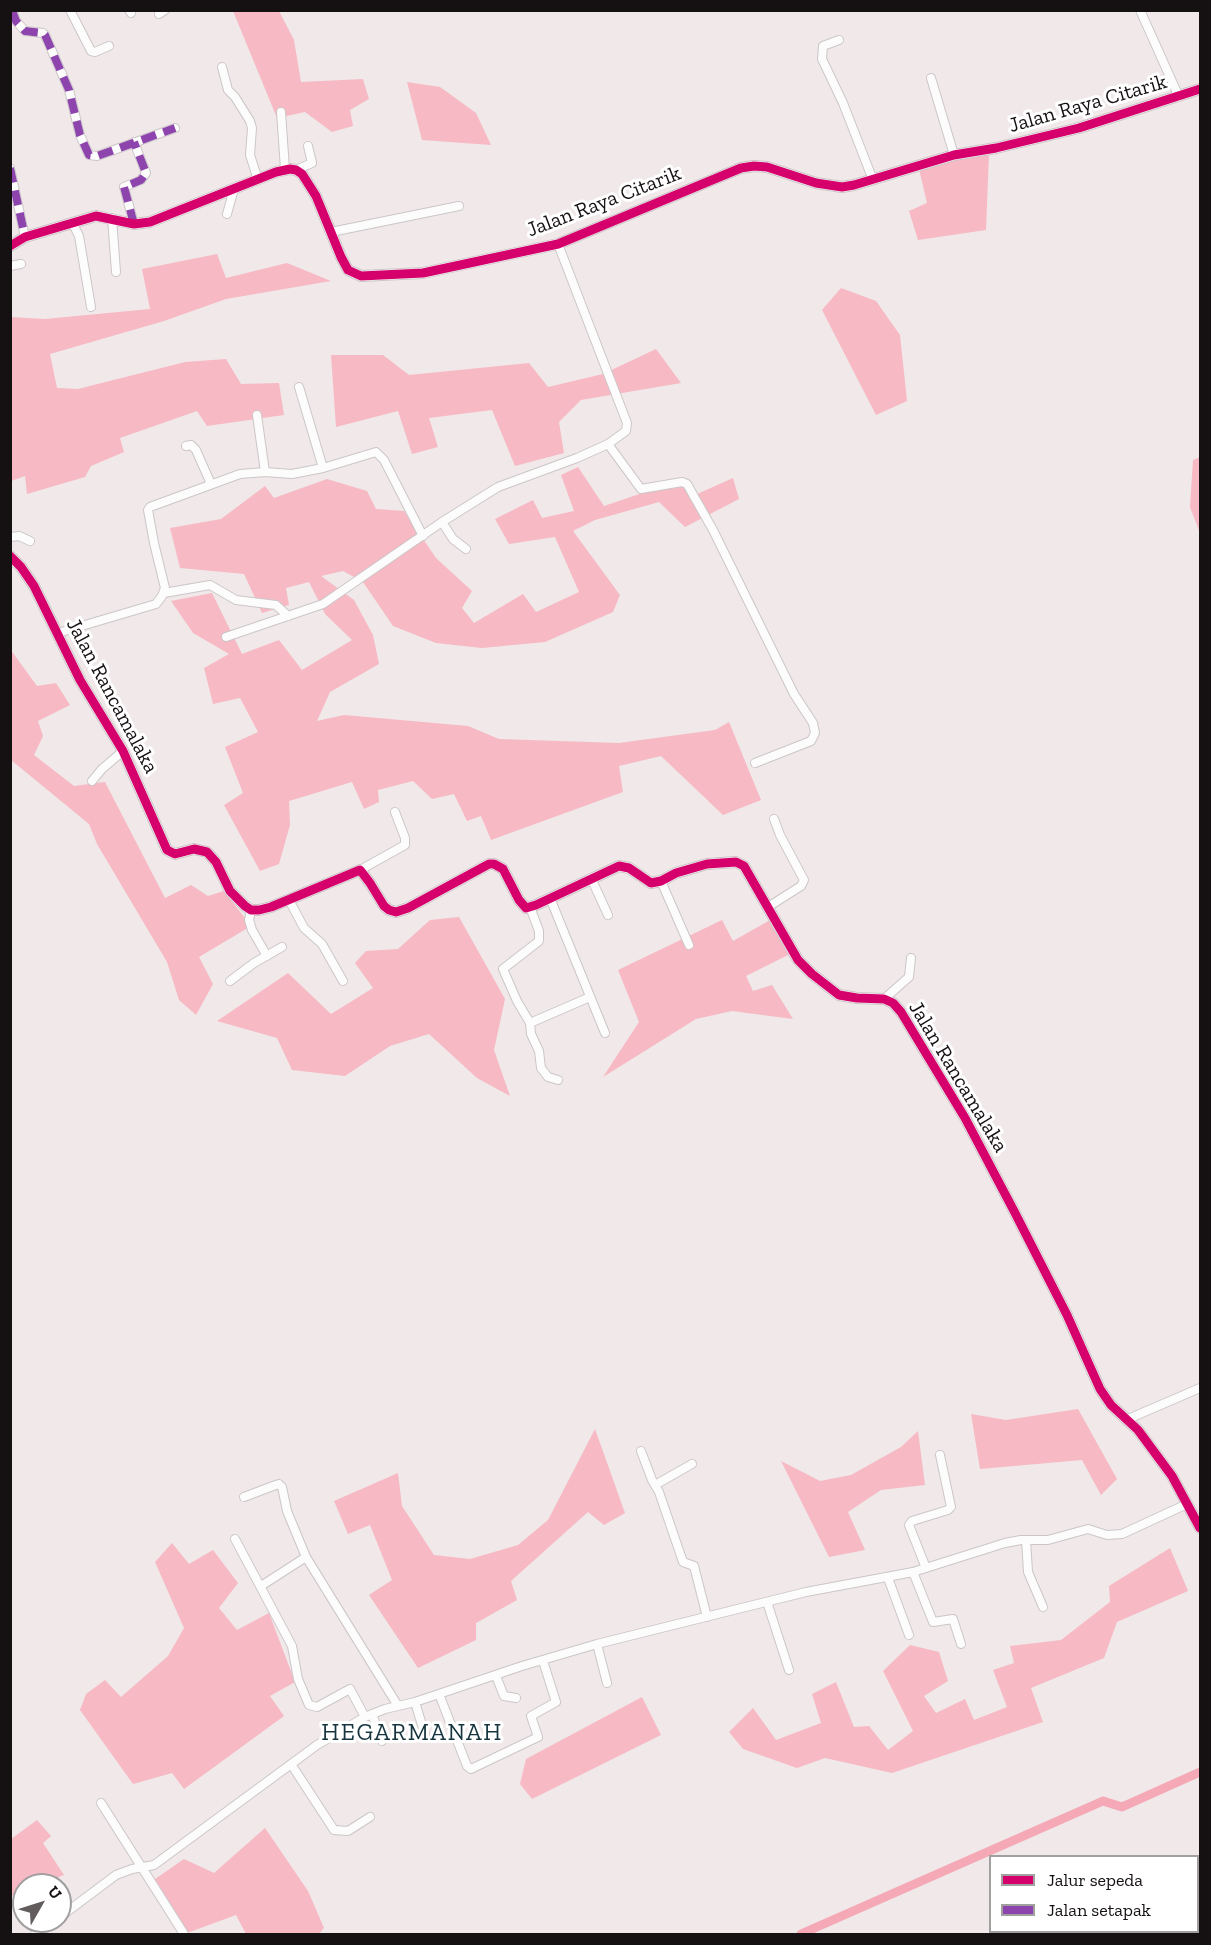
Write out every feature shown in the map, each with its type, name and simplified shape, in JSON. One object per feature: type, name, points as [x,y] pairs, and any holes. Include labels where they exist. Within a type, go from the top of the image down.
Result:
[{"type":"street","points":[[12,10],[16,21],[26,31],[45,35],[69,90],[80,135],[89,155],[98,156],[175,128]]},
{"type":"street","points":[[70,10],[92,51],[96,52],[109,46]]},
{"type":"street","points":[[1140,10],[1179,97]]},
{"type":"street","points":[[839,40],[823,46],[822,59],[843,103],[873,180]]},
{"type":"street","points":[[222,67],[228,90],[250,121],[252,128],[250,155],[258,180]]},
{"type":"street","points":[[931,78],[954,154]]},
{"type":"street","name":"Jalan Raya Citarik","points":[[291,169],[302,174],[316,196],[345,265],[354,273],[361,276],[423,273],[558,244],[741,168],[767,167],[809,181],[842,187],[873,180],[954,154],[996,148],[1079,128],[1200,89]]},
{"type":"street","points":[[281,112],[291,169]]},
{"type":"street","points":[[134,142],[146,172],[141,180],[124,187],[134,224]]},
{"type":"street","points":[[10,246],[25,237],[96,216],[134,224],[150,222],[258,180],[312,162],[308,146]]},
{"type":"street","points":[[11,167],[15,216],[25,237]]},
{"type":"street","points":[[227,214],[234,189]]},
{"type":"street","points":[[331,232],[459,206]]},
{"type":"street","points":[[112,218],[116,273]]},
{"type":"street","points":[[72,222],[80,236],[91,307]]},
{"type":"street","points":[[226,637],[323,604],[442,522],[498,487],[608,444],[626,431],[627,423],[558,244]]},
{"type":"street","points":[[10,266],[21,264]]},
{"type":"street","points":[[299,387],[323,468]]},
{"type":"street","points":[[257,415],[265,472]]},
{"type":"street","points":[[608,444],[641,489],[682,482],[687,484],[713,530],[794,694],[813,723],[815,733],[811,741],[755,763]]},
{"type":"street","points":[[186,446],[191,445],[196,450],[212,484]]},
{"type":"street","points":[[58,633],[156,604],[165,588],[148,510],[153,504],[240,474],[265,472],[291,474],[323,468],[376,453],[384,460],[423,536]]},
{"type":"street","points":[[442,522],[453,539],[466,549]]},
{"type":"street","points":[[10,537],[19,536],[30,541]]},
{"type":"street","name":"Jalan Rancamalaka","points":[[11,558],[21,567],[34,586],[80,680],[123,751],[167,850],[175,854],[194,849],[207,852],[216,862],[230,891],[251,910]]},
{"type":"street","points":[[164,593],[210,585],[236,600],[276,605],[288,615]]},
{"type":"street","points":[[92,781],[123,751]]},
{"type":"street","points":[[267,956],[252,930],[249,920],[251,910],[265,909],[289,900],[360,870],[405,845],[405,838],[395,812]]},
{"type":"street","points":[[768,907],[801,886],[804,880],[780,836],[774,819]]},
{"type":"street","name":"Jalan Rancamalaka","points":[[661,881],[676,873],[707,864],[736,862],[747,870],[798,960],[822,984],[844,996],[884,999],[893,1003],[901,1012],[954,1100],[1020,1222],[1100,1389],[1111,1405],[1128,1419],[1172,1476],[1200,1528]]},
{"type":"street","points":[[360,870],[384,906],[396,912],[408,908],[483,867],[494,864],[505,871],[525,908],[614,867],[624,866],[651,883],[661,881],[688,945]]},
{"type":"street","points":[[591,878],[608,915]]},
{"type":"street","points":[[550,898],[604,1033]]},
{"type":"street","points":[[289,900],[304,928],[322,944],[343,981]]},
{"type":"street","points":[[531,907],[540,936],[538,941],[503,969],[530,1023],[541,1068],[548,1077],[558,1080]]},
{"type":"street","points":[[230,981],[282,947]]},
{"type":"street","points":[[884,999],[909,977],[911,958]]},
{"type":"street","points":[[530,1023],[590,997]]},
{"type":"street","points":[[1128,1419],[1200,1388]]},
{"type":"street","points":[[641,1451],[659,1492],[683,1562],[694,1566],[707,1617]]},
{"type":"street","points":[[926,1568],[909,1525],[912,1521],[948,1510],[951,1507],[940,1455]]},
{"type":"street","points":[[655,1485],[692,1464]]},
{"type":"street","points":[[244,1497],[280,1485],[287,1511],[306,1557],[398,1706]]},
{"type":"street","points":[[72,1908],[116,1875],[154,1865],[317,1744],[368,1716],[597,1644],[825,1588],[913,1572],[985,1549],[1026,1540],[1048,1540],[1088,1529],[1094,1529],[1107,1535],[1122,1534],[1187,1504]]},
{"type":"street","points":[[235,1539],[292,1646],[298,1679],[309,1705],[317,1707],[350,1689],[382,1741]]},
{"type":"street","points":[[1026,1540],[1028,1572],[1043,1607]]},
{"type":"street","points":[[261,1586],[306,1557]]},
{"type":"street","points":[[913,1572],[933,1622],[953,1619],[961,1644]]},
{"type":"street","points":[[888,1578],[909,1635]]},
{"type":"street","points":[[767,1602],[789,1670]]},
{"type":"street","points":[[597,1644],[607,1683]]},
{"type":"street","points":[[439,1694],[467,1766],[471,1770],[538,1737],[531,1716],[556,1702],[543,1661]]},
{"type":"street","points":[[496,1676],[504,1696],[516,1698]]},
{"type":"street","points":[[415,1702],[425,1735]]},
{"type":"street","points":[[291,1764],[334,1830],[348,1831],[370,1817]]},
{"type":"street","points":[[101,1803],[183,1935]]},
{"type":"shaded area","points":[[233,11],[279,11],[294,40],[301,82],[363,79],[369,99],[350,110],[353,126],[332,132],[305,112],[277,118]]},
{"type":"shaded area","points":[[407,82],[440,87],[476,113],[491,145],[422,140]]},
{"type":"shaded area","points":[[959,152],[989,153],[986,230],[918,240],[909,211],[927,203],[919,169]]},
{"type":"shaded area","points":[[217,254],[226,278],[287,263],[331,281],[226,299],[164,321],[50,354],[57,388],[78,389],[185,362],[226,359],[241,384],[279,383],[284,415],[207,426],[197,411],[120,438],[124,452],[91,466],[85,477],[27,494],[25,476],[11,481],[10,317],[45,319],[150,309],[142,269]]},
{"type":"shaded area","points":[[841,288],[876,301],[900,335],[907,401],[876,415],[822,310]]},
{"type":"shaded area","points":[[656,349],[681,383],[581,400],[559,422],[564,453],[515,466],[492,410],[429,418],[438,447],[412,454],[398,411],[336,427],[331,355],[383,355],[409,375],[529,363],[548,387],[603,374]]},
{"type":"shaded area","points":[[1200,457],[1200,533],[1190,507],[1193,460]]},
{"type":"shaded area","points":[[578,467],[604,506],[675,482],[695,495],[733,478],[739,499],[685,527],[659,502],[595,520],[573,531],[620,595],[613,612],[545,642],[482,648],[436,643],[393,626],[363,582],[343,571],[321,576],[354,600],[373,635],[379,664],[330,692],[317,721],[344,715],[468,726],[499,739],[619,743],[715,730],[729,722],[761,800],[723,815],[661,756],[619,766],[623,792],[491,840],[481,816],[467,821],[454,794],[432,799],[413,781],[378,790],[379,802],[364,809],[352,782],[289,801],[290,825],[279,864],[260,871],[224,805],[243,793],[225,747],[258,732],[240,698],[213,704],[204,668],[229,654],[193,633],[171,601],[212,593],[242,654],[279,640],[302,670],[352,640],[325,614],[309,582],[286,588],[289,605],[262,613],[244,574],[180,568],[170,528],[221,519],[265,486],[274,498],[327,479],[367,491],[376,509],[404,511],[436,558],[472,591],[462,608],[474,623],[523,594],[536,612],[579,592],[555,537],[509,544],[495,519],[533,500],[542,518],[574,511],[561,475]]},
{"type":"shaded area","points":[[10,649],[37,686],[56,683],[70,705],[38,721],[43,736],[34,755],[74,786],[105,782],[165,898],[191,885],[208,896],[224,891],[251,926],[199,957],[213,984],[196,1015],[179,1000],[167,962],[97,844],[89,824],[11,760]]},
{"type":"shaded area","points":[[459,917],[505,999],[494,1050],[510,1096],[477,1078],[429,1034],[390,1046],[345,1076],[292,1070],[277,1038],[217,1021],[288,973],[331,1014],[373,988],[355,963],[366,951],[398,949],[430,920]]},
{"type":"shaded area","points":[[772,919],[794,952],[746,976],[753,991],[772,985],[793,1019],[732,1011],[696,1019],[603,1077],[639,1022],[618,970],[722,920],[733,941]]},
{"type":"shaded area","points":[[1078,1409],[1117,1479],[1101,1495],[1082,1460],[980,1469],[971,1414],[1006,1420]]},
{"type":"shaded area","points":[[595,1429],[625,1513],[604,1525],[588,1512],[511,1581],[517,1600],[476,1623],[476,1640],[418,1668],[369,1595],[392,1580],[370,1525],[348,1534],[334,1501],[398,1473],[402,1506],[434,1555],[470,1559],[518,1545],[548,1520]]},
{"type":"shaded area","points":[[918,1431],[925,1485],[881,1490],[848,1512],[865,1550],[829,1557],[781,1461],[820,1481],[851,1475],[901,1447]]},
{"type":"shaded area","points":[[172,1543],[189,1564],[213,1550],[238,1583],[219,1608],[237,1630],[269,1613],[295,1682],[270,1696],[284,1716],[184,1789],[172,1773],[133,1784],[80,1710],[86,1694],[105,1680],[121,1697],[168,1656],[184,1628],[155,1562]]},
{"type":"shaded area","points":[[1170,1548],[1188,1591],[1117,1622],[1104,1658],[1031,1688],[1043,1722],[892,1773],[825,1758],[797,1768],[743,1749],[729,1732],[753,1708],[776,1740],[821,1723],[812,1694],[836,1682],[854,1727],[869,1726],[888,1750],[913,1731],[883,1671],[910,1645],[939,1652],[948,1681],[924,1696],[936,1713],[965,1699],[974,1720],[1007,1707],[993,1670],[1014,1663],[1010,1646],[1061,1640],[1110,1602],[1109,1586]]},
{"type":"shaded area","points":[[642,1697],[661,1735],[532,1799],[520,1784],[526,1759]]},
{"type":"shaded area","points":[[37,1820],[51,1836],[43,1843],[63,1873],[12,1873],[11,1896],[11,1839]]},
{"type":"shaded area","points":[[265,1828],[308,1891],[324,1928],[319,1934],[246,1934],[236,1915],[187,1933],[155,1879],[184,1859],[214,1873]]},
{"type":"waterway","points":[[801,1934],[1103,1801],[1122,1807],[1200,1772]]},
{"type":"marked path","points":[[12,10],[16,21],[25,31],[45,35],[69,90],[80,135],[89,155],[97,156],[175,128]]},
{"type":"marked path","points":[[134,142],[146,173],[141,180],[124,187],[134,224]]},
{"type":"marked path","points":[[10,168],[25,237]]},
{"type":"cycle path","points":[[10,246],[25,237],[96,216],[134,224],[150,222],[276,172],[290,169],[302,174],[316,196],[348,270],[361,276],[423,273],[558,244],[741,168],[767,167],[816,183],[842,187],[854,185],[954,155],[996,148],[1079,128],[1200,89]]},
{"type":"cycle path","points":[[10,556],[34,586],[80,680],[123,751],[167,850],[175,854],[194,849],[207,852],[216,862],[230,891],[251,910],[271,907],[360,870],[384,906],[396,912],[408,908],[489,864],[503,869],[519,900],[526,908],[619,866],[629,868],[651,883],[707,864],[736,862],[744,866],[798,960],[812,974],[839,995],[884,999],[893,1003],[901,1012],[965,1118],[1067,1315],[1100,1389],[1111,1405],[1138,1430],[1172,1476],[1200,1528]]},
{"type":"district","name":"HEGARMANAH","points":[[412,1733]]}]
